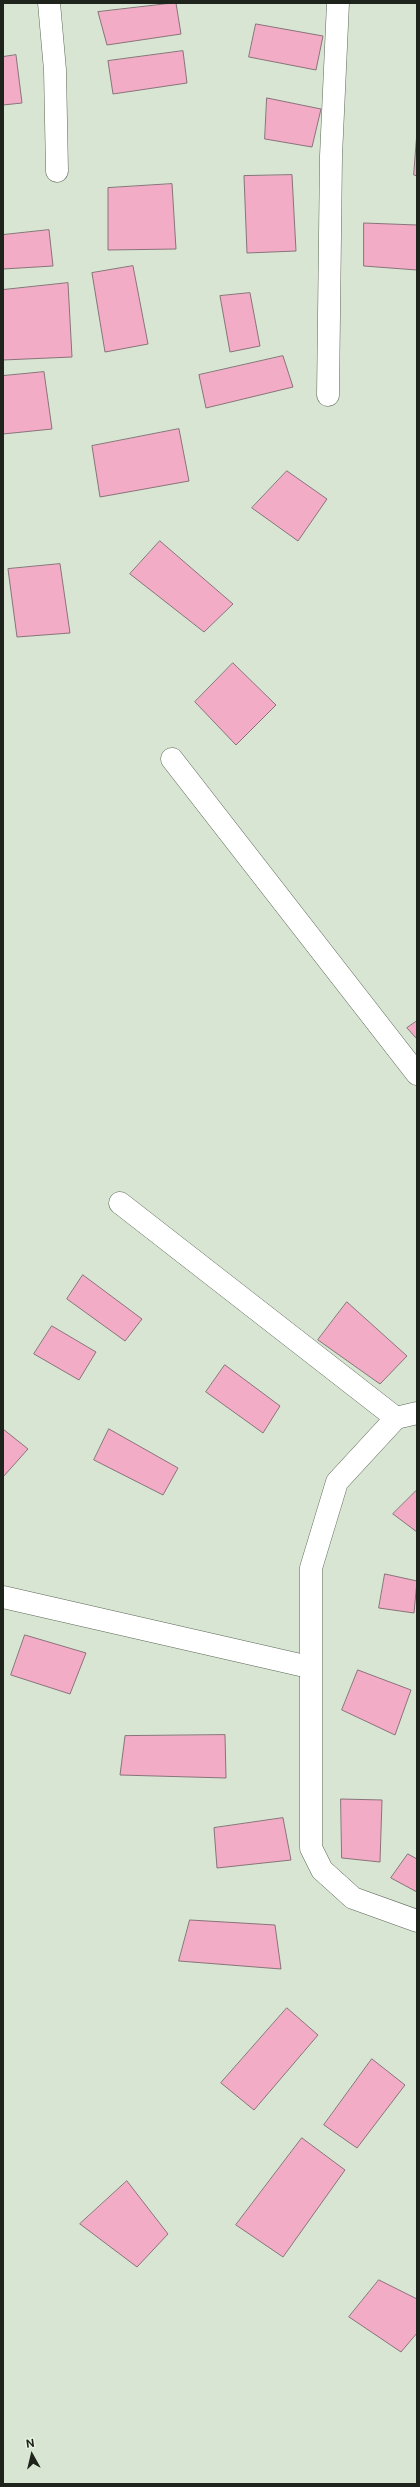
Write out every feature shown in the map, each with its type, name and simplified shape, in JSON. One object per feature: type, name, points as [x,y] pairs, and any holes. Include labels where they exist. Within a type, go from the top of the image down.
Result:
[{"type":"street","points":[[49,3],[55,70],[57,171]]},
{"type":"street","points":[[328,395],[331,156],[338,3]]},
{"type":"street","points":[[172,759],[417,1074]]},
{"type":"street","points":[[120,1203],[396,1418]]},
{"type":"street","points":[[417,1413],[396,1418],[338,1482],[311,1568],[309,1667],[311,1848],[322,1870],[353,1898],[417,1921]]},
{"type":"street","points":[[3,1597],[309,1667]]},
{"type":"building","points":[[176,3],[181,34],[107,45],[98,12]]},
{"type":"building","points":[[256,24],[323,36],[316,70],[249,57]]},
{"type":"building","points":[[183,51],[187,83],[113,94],[108,61]]},
{"type":"building","points":[[16,55],[22,103],[3,105],[3,57]]},
{"type":"building","points":[[267,98],[321,109],[312,147],[265,139]]},
{"type":"building","points":[[417,132],[417,176],[414,175]]},
{"type":"building","points":[[292,175],[296,251],[247,253],[244,176]]},
{"type":"building","points":[[172,184],[176,249],[108,250],[108,188]]},
{"type":"building","points":[[364,223],[417,225],[417,270],[364,266]]},
{"type":"building","points":[[49,230],[53,266],[3,269],[3,235]]},
{"type":"building","points":[[133,266],[148,344],[105,352],[92,273]]},
{"type":"building","points":[[68,283],[72,357],[3,360],[3,290]]},
{"type":"building","points":[[250,293],[260,346],[230,352],[220,296]]},
{"type":"building","points":[[283,356],[293,387],[206,408],[199,375]]},
{"type":"building","points":[[44,372],[52,429],[3,434],[3,376]]},
{"type":"building","points":[[179,429],[189,481],[100,497],[92,446]]},
{"type":"building","points":[[287,471],[327,499],[298,541],[252,508]]},
{"type":"building","points":[[160,541],[233,604],[204,632],[130,574]]},
{"type":"building","points":[[60,564],[70,633],[17,637],[8,569]]},
{"type":"building","points":[[233,663],[276,705],[236,745],[195,702]]},
{"type":"building","points":[[417,1021],[417,1039],[407,1028]]},
{"type":"building","points":[[83,1275],[142,1319],[125,1341],[67,1299]]},
{"type":"building","points":[[347,1302],[407,1356],[380,1384],[318,1340]]},
{"type":"building","points":[[52,1326],[96,1352],[79,1380],[34,1354]]},
{"type":"building","points":[[225,1365],[280,1406],[263,1433],[206,1392]]},
{"type":"building","points":[[3,1429],[28,1449],[3,1477]]},
{"type":"building","points":[[109,1429],[178,1468],[163,1495],[94,1460]]},
{"type":"building","points":[[417,1490],[417,1532],[393,1514]]},
{"type":"building","points":[[385,1574],[417,1581],[414,1613],[379,1608]]},
{"type":"building","points":[[25,1635],[86,1653],[70,1694],[11,1675]]},
{"type":"building","points":[[358,1670],[411,1690],[395,1735],[342,1710]]},
{"type":"building","points":[[225,1735],[226,1778],[120,1775],[125,1736]]},
{"type":"building","points":[[341,1799],[382,1800],[380,1862],[342,1858]]},
{"type":"building","points":[[283,1818],[291,1860],[217,1868],[214,1828]]},
{"type":"building","points":[[408,1854],[417,1859],[417,1892],[391,1878]]},
{"type":"building","points":[[190,1920],[275,1925],[281,1969],[179,1961]]},
{"type":"building","points":[[287,2008],[318,2035],[254,2110],[221,2083]]},
{"type":"building","points":[[372,2059],[405,2085],[357,2148],[324,2125]]},
{"type":"building","points":[[302,2138],[345,2170],[283,2257],[236,2225]]},
{"type":"building","points":[[127,2181],[168,2234],[137,2267],[80,2224]]},
{"type":"building","points":[[379,2280],[417,2299],[417,2333],[401,2352],[349,2317]]}]
